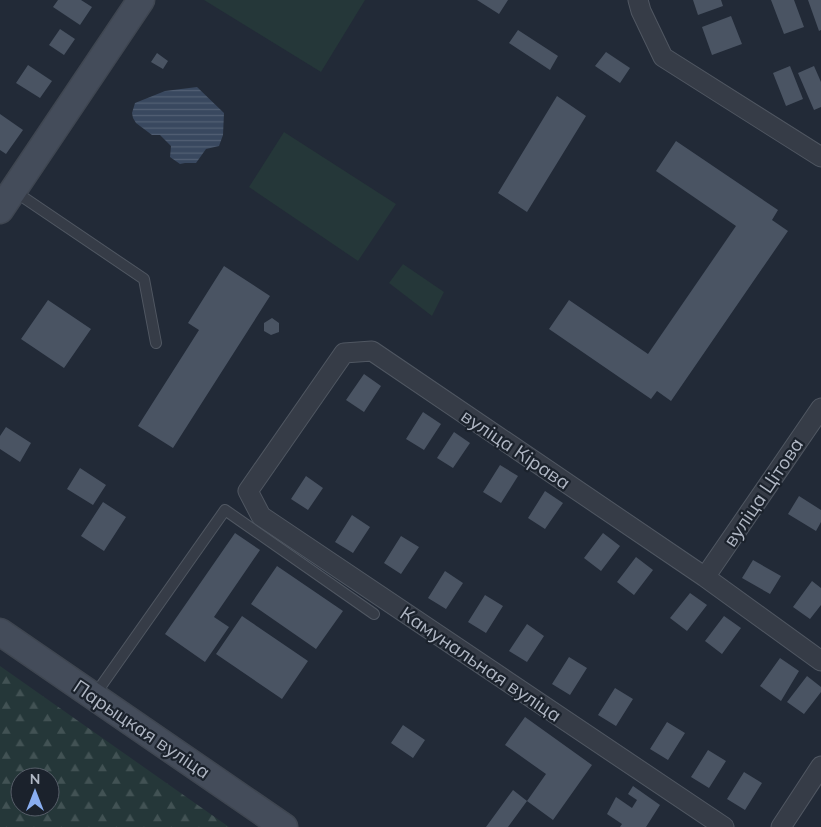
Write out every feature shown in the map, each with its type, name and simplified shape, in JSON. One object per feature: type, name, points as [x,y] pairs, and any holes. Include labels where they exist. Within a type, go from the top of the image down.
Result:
[{"type":"main road","points":[[7,201],[140,0]]},
{"type":"main road","name":"Парыцкая вуліца","points":[[0,632],[284,827]]},
{"type":"street","points":[[638,0],[641,12],[663,58],[821,157]]},
{"type":"street","name":"вуліца Кірава","points":[[248,492],[344,353],[372,350],[705,577],[821,661]]},
{"type":"street","name":"вуліца Цітова","points":[[705,577],[821,408]]},
{"type":"street","name":"Камунальная вуліца","points":[[248,492],[261,516],[724,827]]},
{"type":"street","points":[[781,827],[821,766]]},
{"type":"lane","points":[[7,201],[144,279],[156,343]]},
{"type":"lane","points":[[94,696],[224,510],[374,614]]},
{"type":"green space","points":[[204,0],[365,0],[321,72]]},
{"type":"green space","points":[[284,132],[396,204],[358,261],[249,187]]},
{"type":"green space","points":[[403,264],[444,292],[432,316],[389,283]]},
{"type":"green space","points":[[0,666],[229,827],[0,827]]},
{"type":"water","points":[[197,87],[224,113],[223,135],[219,146],[206,149],[196,163],[180,164],[170,157],[171,146],[160,135],[152,135],[136,123],[132,113],[135,103],[165,91]]},
{"type":"building","points":[[58,0],[81,0],[92,7],[80,25],[53,7]]},
{"type":"building","points":[[477,0],[508,0],[499,14]]},
{"type":"building","points":[[693,0],[721,0],[723,6],[698,15]]},
{"type":"building","points":[[771,0],[794,0],[804,27],[784,34]]},
{"type":"building","points":[[808,0],[821,0],[821,30],[819,31]]},
{"type":"building","points":[[731,16],[742,44],[712,55],[702,27]]},
{"type":"building","points":[[60,29],[75,39],[64,55],[49,45]]},
{"type":"building","points":[[518,30],[558,56],[550,70],[509,43]]},
{"type":"building","points":[[606,52],[630,68],[620,83],[595,66]]},
{"type":"building","points":[[157,53],[168,61],[163,69],[151,62]]},
{"type":"building","points":[[28,65],[52,81],[40,98],[16,83]]},
{"type":"building","points":[[790,66],[803,99],[786,106],[773,73]]},
{"type":"building","points":[[814,66],[821,82],[821,107],[814,110],[798,73]]},
{"type":"building","points":[[557,96],[586,116],[527,212],[498,193]]},
{"type":"building","points":[[0,114],[23,130],[6,154],[0,150]]},
{"type":"building","points":[[676,141],[778,210],[772,220],[788,231],[671,401],[657,391],[651,399],[549,329],[569,300],[648,354],[736,226],[656,171]]},
{"type":"building","points":[[224,266],[270,296],[173,448],[138,426],[199,330],[188,323]]},
{"type":"building","points":[[48,300],[91,329],[64,368],[21,339]]},
{"type":"building","points":[[272,318],[279,323],[279,332],[271,335],[264,331],[264,323]]},
{"type":"building","points":[[364,374],[381,386],[364,412],[346,400]]},
{"type":"building","points":[[423,412],[441,424],[424,450],[406,439]]},
{"type":"building","points":[[6,427],[31,443],[20,462],[0,449],[0,436]]},
{"type":"building","points":[[454,432],[470,443],[453,468],[437,458]]},
{"type":"building","points":[[500,465],[518,476],[501,503],[483,492]]},
{"type":"building","points":[[80,468],[106,485],[93,505],[67,489]]},
{"type":"building","points":[[306,476],[323,488],[308,510],[291,499]]},
{"type":"building","points":[[545,491],[563,503],[545,529],[528,518]]},
{"type":"building","points":[[799,496],[821,510],[821,522],[816,531],[788,514]]},
{"type":"building","points":[[103,502],[126,517],[104,551],[81,536]]},
{"type":"building","points":[[352,515],[370,527],[353,553],[335,542]]},
{"type":"building","points":[[235,533],[260,550],[214,617],[229,627],[205,662],[165,634]]},
{"type":"building","points":[[603,533],[620,546],[601,571],[584,558]]},
{"type":"building","points":[[401,536],[419,547],[401,574],[384,563]]},
{"type":"building","points":[[636,557],[653,570],[634,595],[617,582]]},
{"type":"building","points":[[753,560],[781,576],[770,594],[742,578]]},
{"type":"building","points":[[277,566],[343,611],[316,649],[251,604]]},
{"type":"building","points":[[445,571],[463,583],[446,609],[428,598]]},
{"type":"building","points":[[812,581],[821,588],[821,605],[810,619],[793,607]]},
{"type":"building","points":[[690,593],[707,605],[687,631],[670,618]]},
{"type":"building","points":[[485,595],[503,606],[486,633],[468,622]]},
{"type":"building","points":[[242,616],[308,661],[282,699],[216,654]]},
{"type":"building","points":[[724,616],[741,628],[722,654],[705,641]]},
{"type":"building","points":[[527,624],[544,636],[527,662],[509,651]]},
{"type":"building","points":[[569,657],[587,668],[570,695],[552,684]]},
{"type":"building","points":[[780,658],[799,671],[781,701],[760,686]]},
{"type":"building","points":[[807,676],[821,687],[821,692],[804,714],[787,702]]},
{"type":"building","points":[[615,688],[633,699],[616,726],[598,715]]},
{"type":"building","points":[[525,717],[592,765],[553,820],[527,801],[546,774],[505,745]]},
{"type":"building","points":[[667,722],[685,733],[668,760],[650,749]]},
{"type":"building","points":[[403,725],[425,740],[413,758],[391,743]]},
{"type":"building","points":[[708,750],[726,761],[709,788],[691,777]]},
{"type":"building","points":[[744,772],[762,783],[745,810],[727,799]]},
{"type":"building","points":[[633,786],[660,805],[646,827],[620,827],[622,824],[607,814],[616,797],[632,808],[637,800],[628,794]]},
{"type":"building","points":[[513,790],[527,801],[508,827],[486,827]]}]
